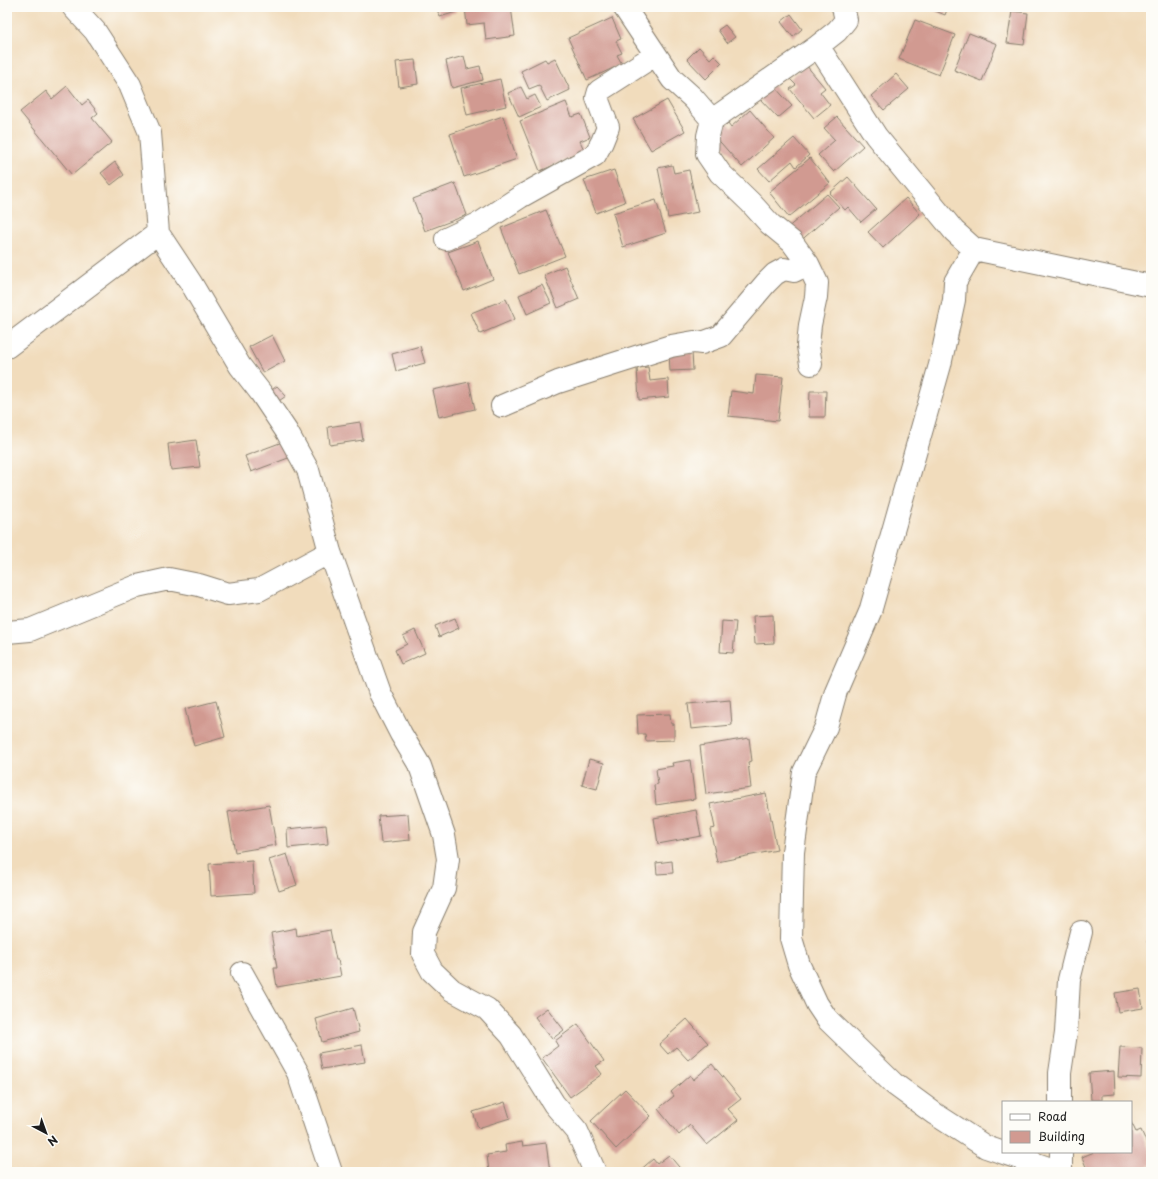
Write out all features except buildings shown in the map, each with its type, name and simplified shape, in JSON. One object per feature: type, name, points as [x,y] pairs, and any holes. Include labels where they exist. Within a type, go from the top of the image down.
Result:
[{"type":"street","points":[[73,7],[95,32],[130,85],[150,133],[158,233],[191,283],[240,366],[261,393],[287,432],[308,470],[330,552],[380,693],[401,734],[420,766],[444,835],[448,859],[444,888],[424,932],[423,954],[432,971],[452,990],[487,1009],[511,1035],[554,1104],[577,1131],[595,1172]]},
{"type":"street","points":[[624,7],[655,55],[672,78],[694,98],[712,120]]},
{"type":"street","points":[[811,364],[808,346],[817,282],[808,264],[792,242],[770,224],[720,173],[707,154],[708,136],[712,120],[837,31],[846,20],[843,7]]},
{"type":"street","points":[[818,46],[876,136],[954,231],[974,249],[1151,286]]},
{"type":"street","points":[[446,239],[482,222],[520,197],[594,154],[602,142],[608,127],[597,98],[599,91],[655,55]]},
{"type":"street","points":[[7,347],[158,233]]},
{"type":"street","points":[[974,249],[955,282],[954,300],[940,365],[870,612],[836,691],[826,727],[804,772],[793,852],[791,938],[799,965],[817,1004],[827,1019],[894,1084],[935,1114],[986,1147],[1002,1152]]},
{"type":"street","points":[[502,406],[558,382],[614,364],[672,346],[694,342],[702,343],[715,339],[721,336],[766,282],[775,274],[784,269],[794,271],[808,264]]},
{"type":"street","points":[[7,632],[30,630],[137,586],[169,579],[199,585],[228,594],[259,590],[330,552]]},
{"type":"street","points":[[1060,1101],[1060,1073],[1066,1033],[1069,980],[1081,932]]},
{"type":"street","points":[[242,973],[298,1073],[331,1172]]},
{"type":"street","points":[[1004,1153],[1061,1172],[1061,1153]]}]
